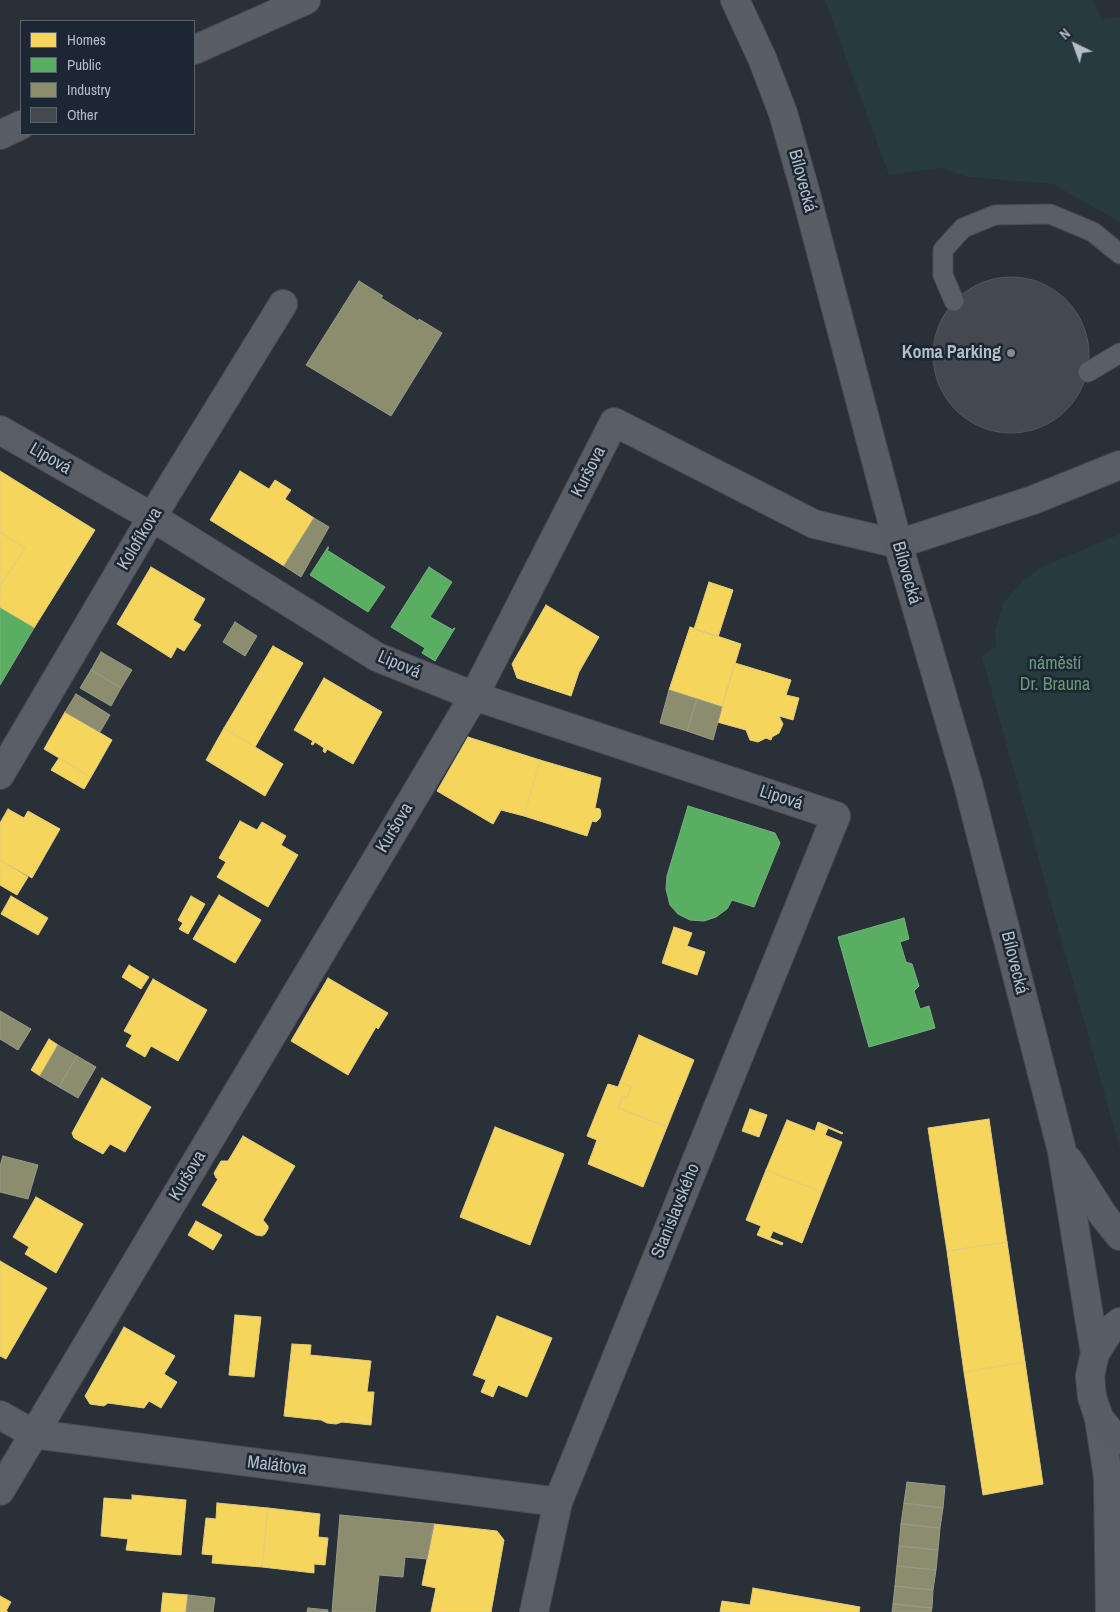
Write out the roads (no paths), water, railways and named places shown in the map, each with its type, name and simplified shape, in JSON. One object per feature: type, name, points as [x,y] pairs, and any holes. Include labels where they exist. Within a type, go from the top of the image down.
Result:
[{"type":"street","points":[[195,50],[306,0]]},
{"type":"street","name":"Bílovecká","points":[[735,0],[762,58],[783,113],[898,544],[968,784],[1062,1151]]},
{"type":"street","points":[[0,135],[20,126]]},
{"type":"street","name":"Kolofíkova","points":[[0,775],[152,517],[282,304]]},
{"type":"street","name":"Kuršova","points":[[0,1491],[474,696],[614,422],[814,524],[898,544]]},
{"type":"street","name":"Lipová","points":[[0,430],[152,517],[377,657],[474,696],[836,816]]},
{"type":"street","points":[[898,544],[1033,500],[1120,464]]},
{"type":"street","name":"Stanislavského","points":[[534,1612],[558,1502],[836,816]]},
{"type":"street","points":[[1062,1151],[1103,1215],[1120,1236]]},
{"type":"street","points":[[1062,1151],[1095,1353]]},
{"type":"street","points":[[1110,1612],[1108,1477],[1099,1418],[1092,1396],[1090,1376],[1095,1353],[1110,1330],[1120,1322]]},
{"type":"street","name":"Malátova","points":[[0,1415],[34,1434],[558,1502]]},
{"type":"street","points":[[1099,1418],[1113,1435],[1120,1440]]},
{"type":"lane","points":[[954,301],[943,275],[943,250],[963,228],[995,215],[1050,214],[1093,232],[1120,254]]},
{"type":"lane","points":[[1088,372],[1120,353]]},
{"type":"place","name":"Koma Parking","points":[[1011,353]]},
{"type":"park label","name":"náměstí Dr. Brauna","points":[[1055,674]]}]
